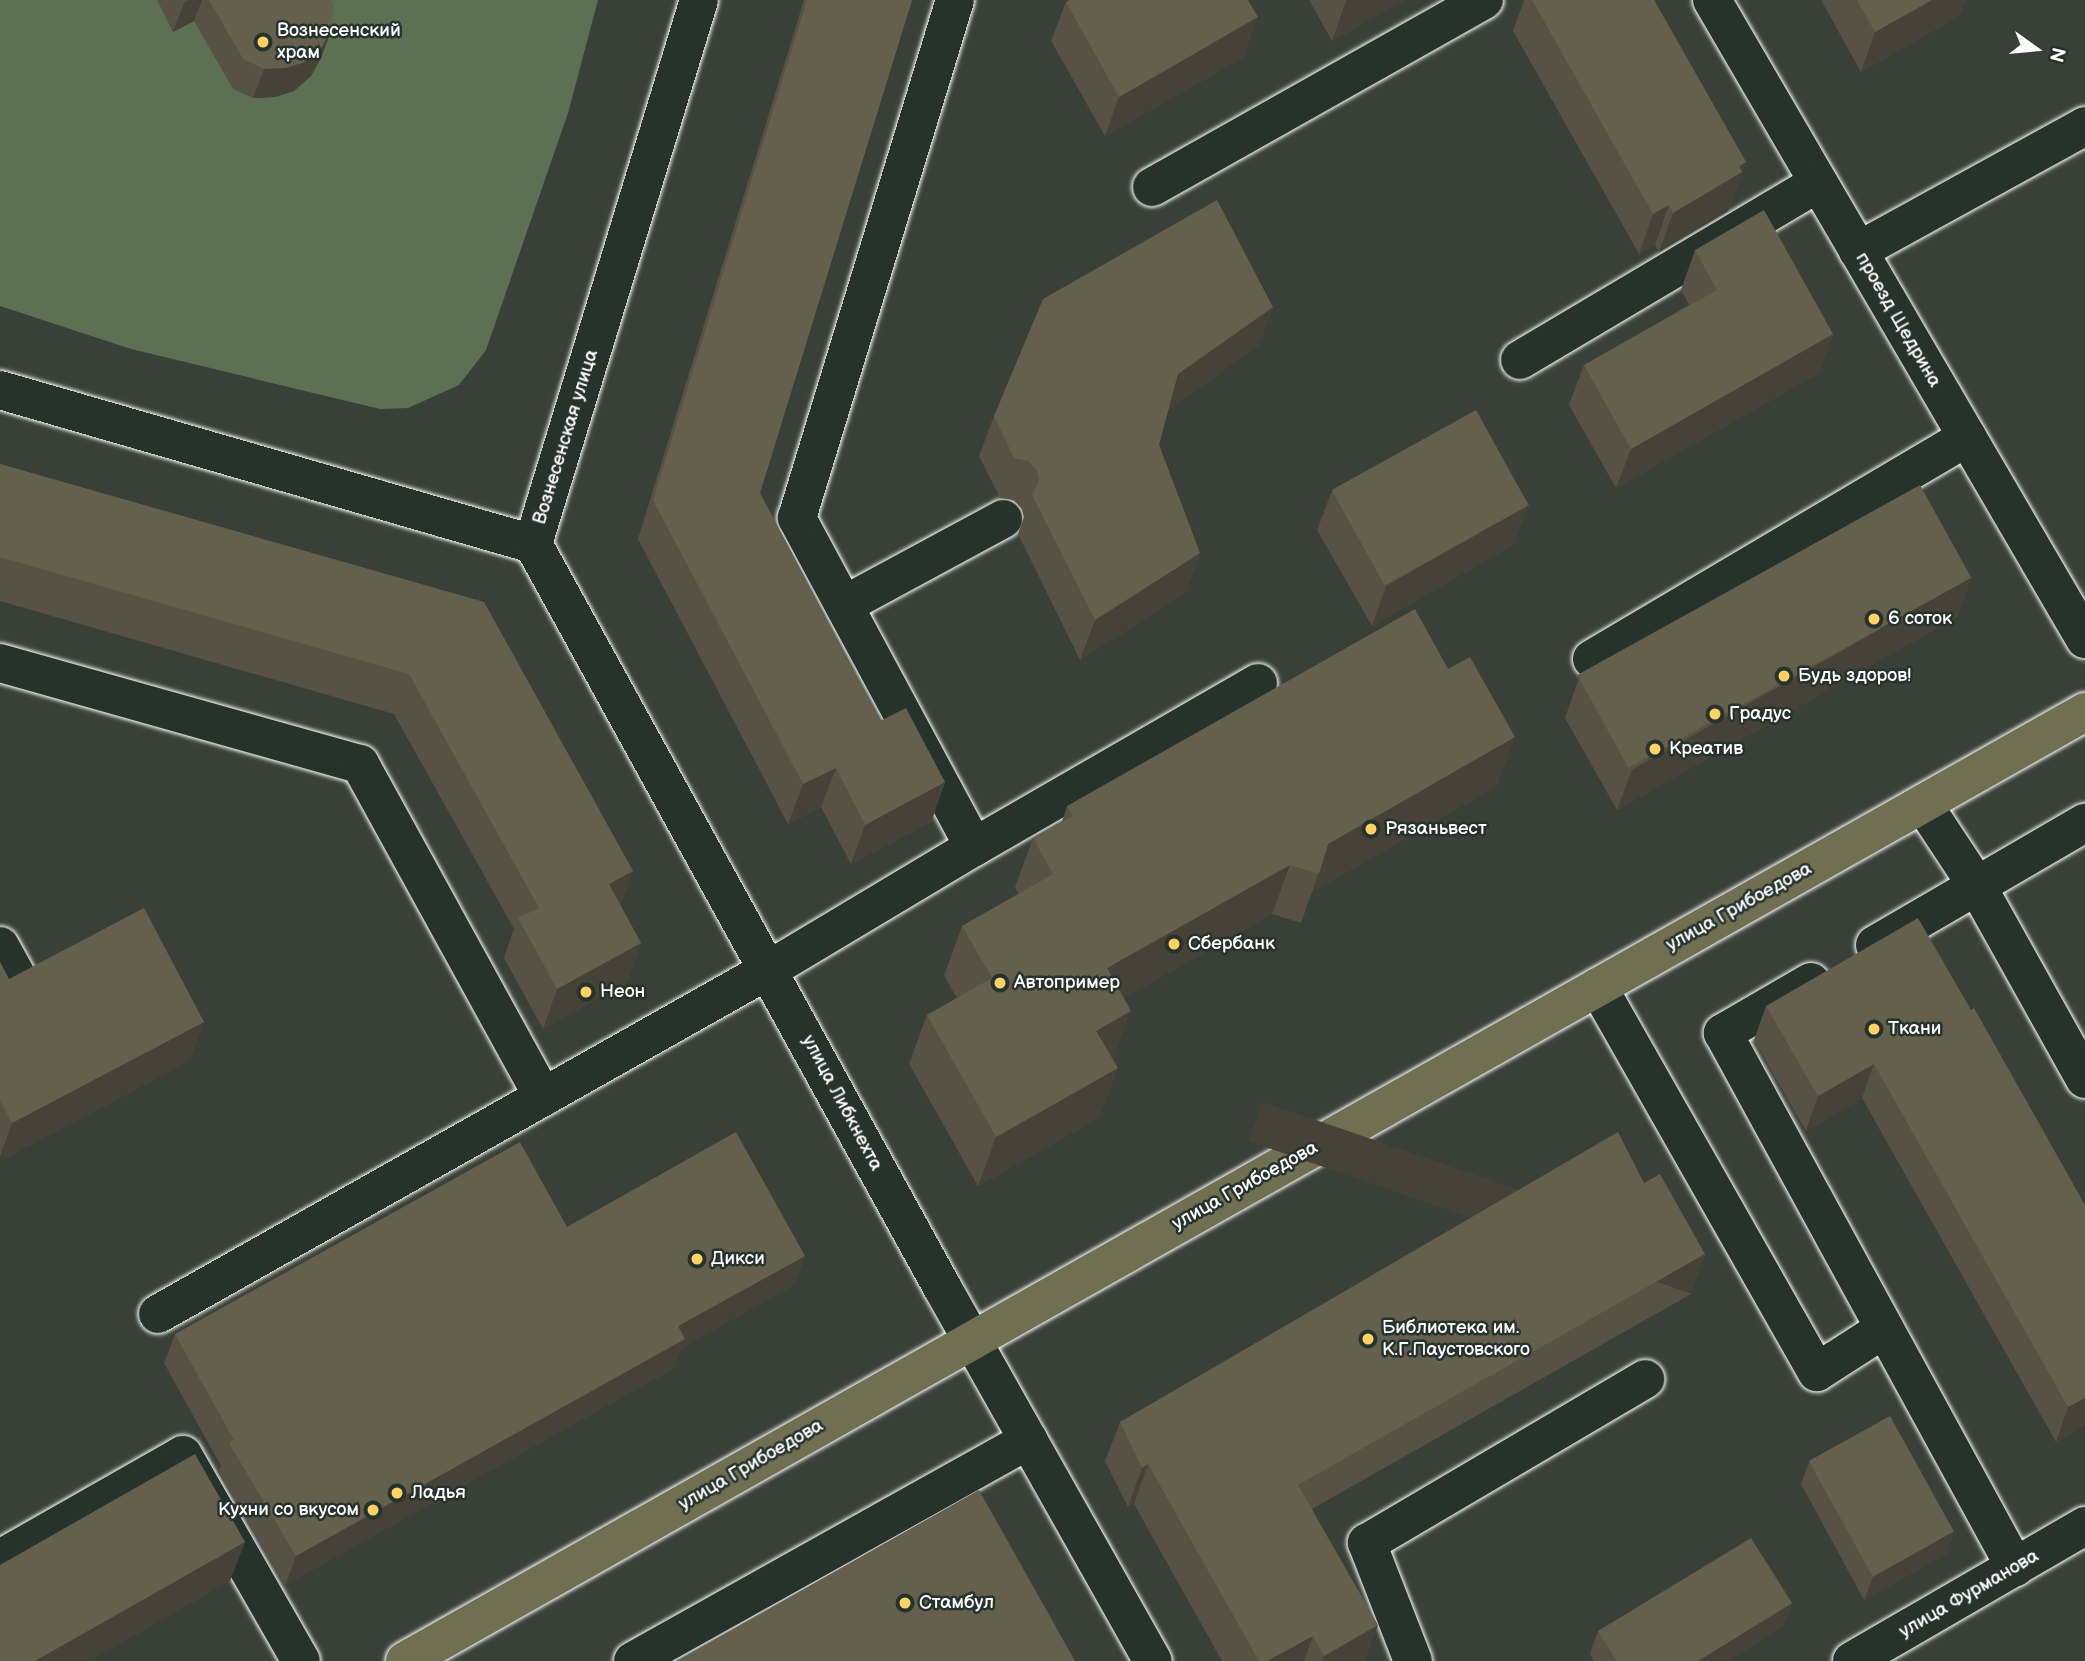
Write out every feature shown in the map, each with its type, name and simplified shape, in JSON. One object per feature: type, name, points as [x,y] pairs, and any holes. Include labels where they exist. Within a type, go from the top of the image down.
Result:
[{"type":"main road","name":"улица Грибоедова","points":[[405,1661],[2085,712]]},
{"type":"street","name":"Вознесенская улица","points":[[0,390],[533,544],[699,0]]},
{"type":"street","points":[[955,0],[797,518],[974,847]]},
{"type":"street","points":[[1152,187],[1484,0]]},
{"type":"street","name":"проезд Щедрина","points":[[1712,0],[2085,639]]},
{"type":"street","points":[[1858,251],[2085,126]]},
{"type":"street","points":[[1520,360],[1818,183]]},
{"type":"street","points":[[1592,659],[1967,437]]},
{"type":"street","points":[[844,605],[1003,519]]},
{"type":"street","name":"улица Либкнехта","points":[[533,544],[972,1340],[1153,1661]]},
{"type":"street","points":[[0,663],[360,764],[543,1097]]},
{"type":"street","points":[[158,1314],[769,969],[1258,683]]},
{"type":"street","points":[[1923,804],[1977,886],[2085,1079]]},
{"type":"street","points":[[2015,1567],[1723,1032],[2085,823]]},
{"type":"street","points":[[1598,987],[1817,1372],[1884,1329]]},
{"type":"street","points":[[1413,1661],[1367,1543],[1645,1379]]},
{"type":"street","points":[[633,1661],[1029,1440]]},
{"type":"street","points":[[0,1559],[183,1455],[301,1661]]},
{"type":"street","name":"улица Фурманова","points":[[1852,1661],[2085,1526]]},
{"type":"green space","points":[[0,0],[598,0],[568,113],[486,350],[459,385],[408,408],[380,409],[131,349],[0,306]]},
{"type":"building","points":[[209,0],[331,0],[332,28],[322,47],[305,62],[286,68],[264,69],[243,59]]},
{"type":"building","points":[[807,0],[912,0],[760,493],[880,721],[906,708],[945,782],[865,825],[836,768],[803,784],[653,500]]},
{"type":"building","points":[[1248,0],[1258,17],[1119,97],[1066,2]]},
{"type":"building","points":[[1532,0],[1654,0],[1746,162],[1739,166],[1742,172],[1673,213],[1669,205],[1653,214]]},
{"type":"building","points":[[1857,0],[1932,0],[1875,32]]},
{"type":"building","points":[[1217,200],[1273,307],[1178,374],[1159,445],[1200,553],[1095,620],[1032,495],[1039,481],[1037,470],[1028,461],[1014,458],[994,416],[1043,299]]},
{"type":"building","points":[[1764,210],[1833,334],[1631,449],[1584,365],[1717,290],[1695,250]]},
{"type":"building","points":[[1476,410],[1529,505],[1385,585],[1332,490]]},
{"type":"building","points":[[0,464],[484,602],[633,871],[609,884],[641,943],[557,989],[518,918],[539,908],[409,674],[0,557]]},
{"type":"building","points":[[1920,485],[1971,578],[1629,768],[1577,675]]},
{"type":"building","points":[[1415,609],[1448,669],[1470,657],[1515,737],[1328,844],[1319,874],[1290,865],[1107,968],[1131,1011],[1096,1031],[1118,1068],[996,1137],[927,1015],[992,978],[962,926],[1053,874],[1033,838],[1073,816],[1067,806]]},
{"type":"building","points":[[144,908],[204,1022],[12,1123],[0,1100],[0,962],[9,979]]},
{"type":"building","points":[[1918,918],[1971,1010],[1974,1008],[2085,1205],[2085,1398],[2068,1407],[1874,1064],[1818,1096],[1766,1006]]},
{"type":"building","points":[[736,1132],[805,1256],[678,1326],[685,1339],[296,1556],[229,1443],[234,1440],[175,1334],[520,1142],[567,1227]]},
{"type":"building","points":[[1618,1132],[1644,1183],[1660,1174],[1705,1254],[1298,1485],[1378,1625],[1324,1656],[1313,1636],[1267,1661],[1259,1661],[1148,1464],[1142,1468],[1120,1422]]},
{"type":"building","points":[[1890,1416],[1954,1531],[1873,1577],[1809,1461]]},
{"type":"building","points":[[195,1454],[245,1542],[35,1661],[0,1661],[0,1565]]},
{"type":"building","points":[[979,1490],[1075,1661],[677,1661]]},
{"type":"building","points":[[1751,1538],[1792,1603],[1698,1661],[1617,1661],[1598,1631]]},
{"type":"place","name":"Вознесенский храм","points":[[263,42]]},
{"type":"place","name":"6 соток","points":[[1874,619]]},
{"type":"place","name":"Будь здоров!","points":[[1784,676]]},
{"type":"place","name":"Градус","points":[[1715,714]]},
{"type":"place","name":"Креатив","points":[[1655,749]]},
{"type":"place","name":"Рязаньвест","points":[[1371,829]]},
{"type":"place","name":"Сбербанк","points":[[1174,944]]},
{"type":"place","name":"Автопример","points":[[1000,983]]},
{"type":"place","name":"Неон","points":[[586,992]]},
{"type":"place","name":"Ткани","points":[[1874,1029]]},
{"type":"place","name":"Дикси","points":[[697,1259]]},
{"type":"place","name":"Библиотека им. К.Г.Паустовского","points":[[1368,1339]]},
{"type":"place","name":"Ладья","points":[[397,1493]]},
{"type":"place","name":"Кухни со вкусом","points":[[373,1510]]},
{"type":"place","name":"Стамбул","points":[[905,1603]]}]
